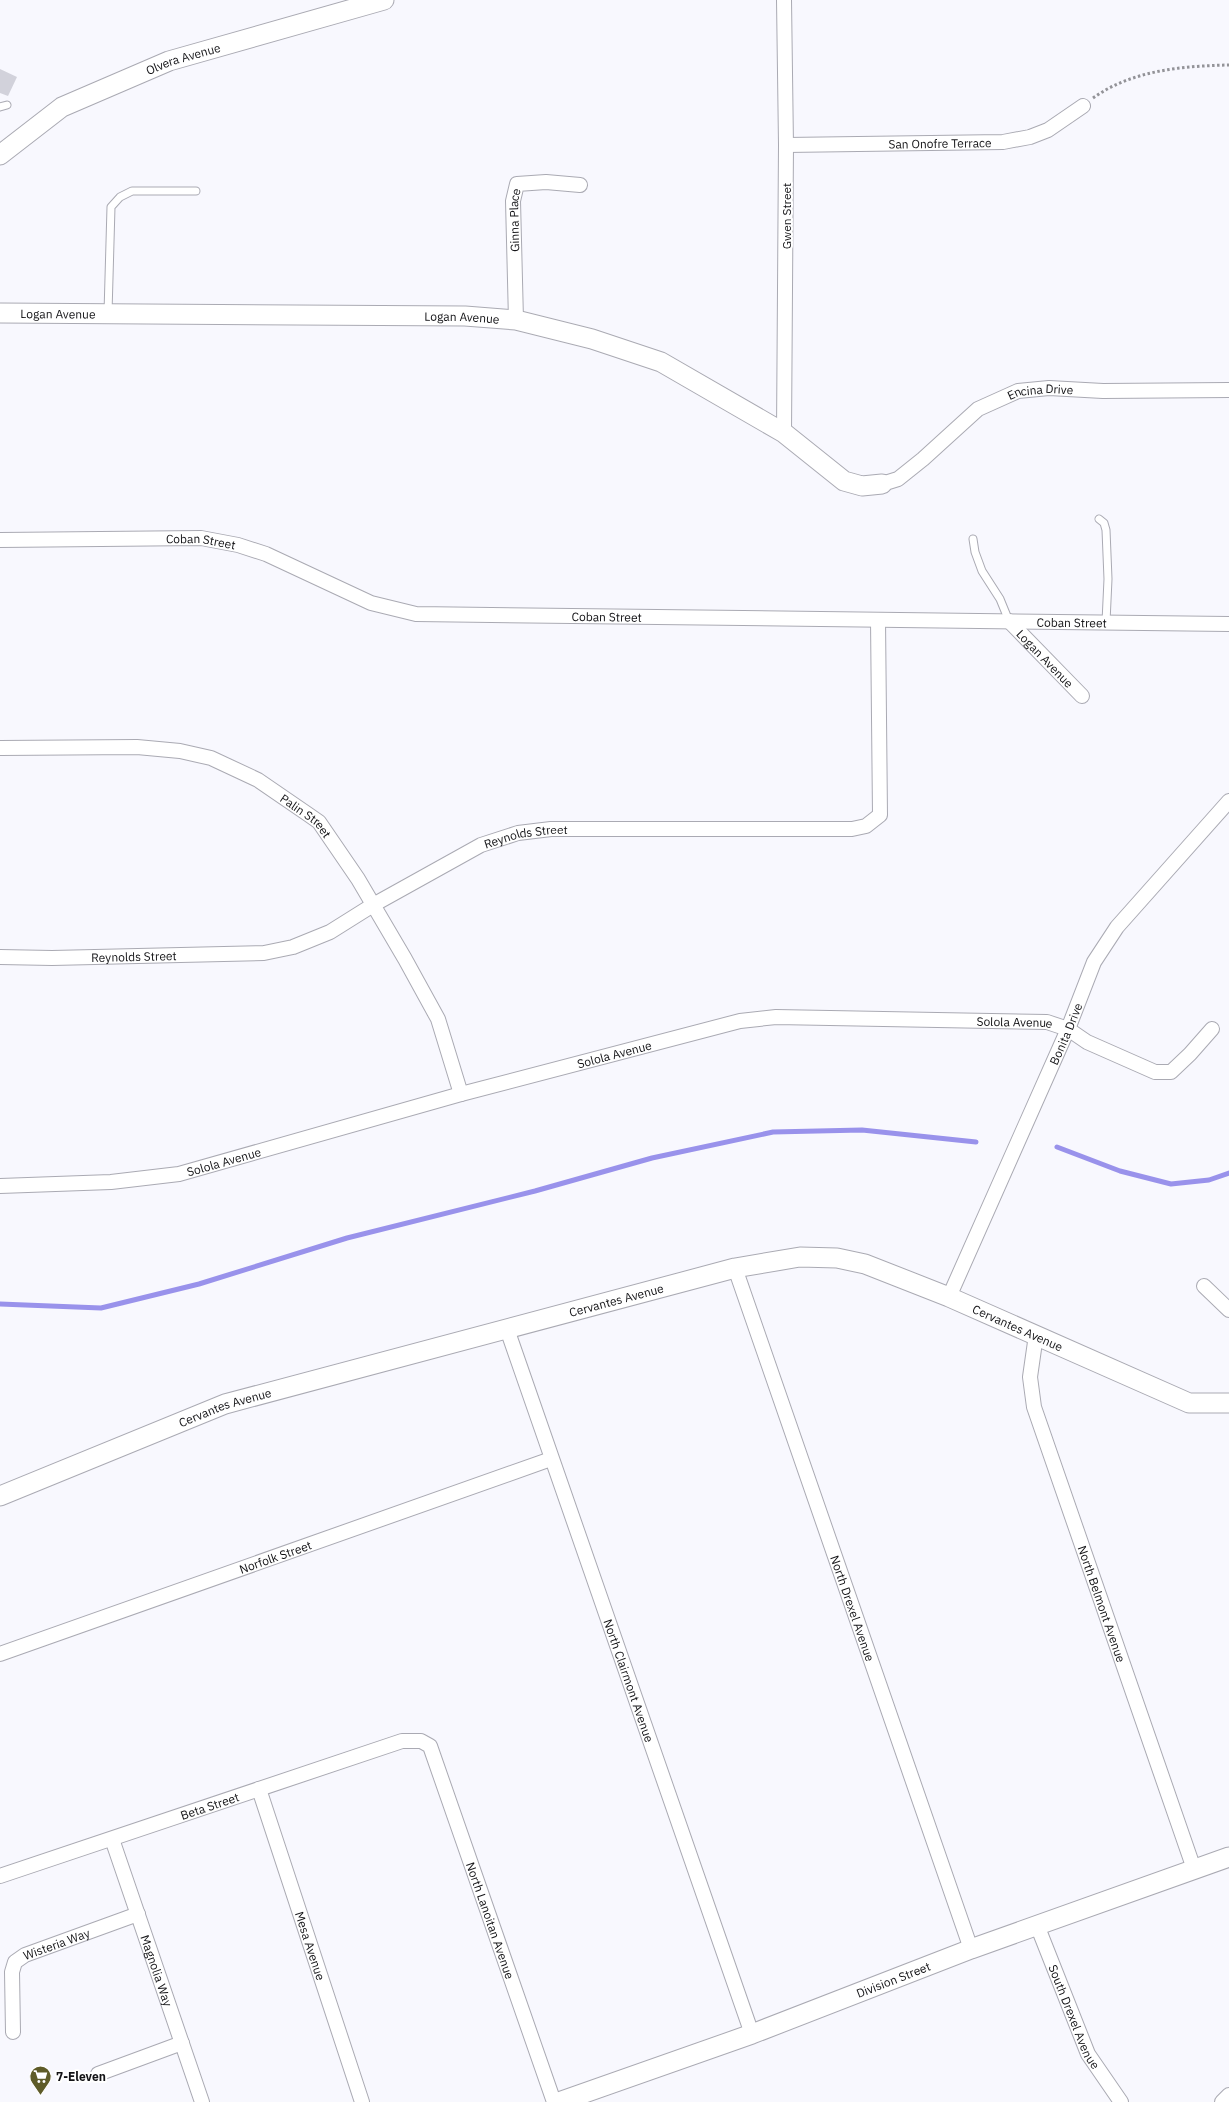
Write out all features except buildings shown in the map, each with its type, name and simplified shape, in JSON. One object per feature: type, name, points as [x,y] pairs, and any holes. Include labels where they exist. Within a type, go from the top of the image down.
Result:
[{"type":"street","name":"Olvera Avenue","points":[[0,155],[62,106],[169,61],[384,0]]},
{"type":"street","name":"Gwen Street","points":[[784,0],[786,145],[784,433]]},
{"type":"street","name":"San Onofre Terrace","points":[[786,145],[1004,142],[1030,137],[1048,130],[1083,106]]},
{"type":"street","name":"Ginna Place","points":[[516,320],[513,201],[517,184],[546,182],[580,185]]},
{"type":"street","name":"Logan Avenue","points":[[0,312],[465,316],[516,320],[592,339],[661,362],[784,433],[844,481],[862,486],[882,484]]},
{"type":"street","name":"Encina Drive","points":[[882,484],[898,479],[978,409],[1018,391],[1049,388],[1103,391],[1229,390]]},
{"type":"street","name":"Coban Street","points":[[0,540],[200,538],[238,545],[266,554],[371,604],[416,614],[1229,624]]},
{"type":"street","name":"Reynolds Street","points":[[0,957],[52,958],[264,953],[293,947],[330,932],[373,905],[481,845],[518,833],[551,829],[852,829],[866,826],[880,815],[878,620]]},
{"type":"street","name":"Logan Avenue","points":[[1009,621],[1082,696]]},
{"type":"street","name":"Palin Street","points":[[0,748],[129,746],[168,748],[211,758],[230,766],[281,794],[319,822],[358,879],[438,1019],[461,1094]]},
{"type":"street","name":"Bonita Drive","points":[[949,1297],[1068,1029],[1094,962],[1117,927],[1229,800]]},
{"type":"street","name":"Solola Avenue","points":[[0,1186],[111,1182],[178,1174],[461,1094],[740,1021],[776,1017],[1047,1022],[1068,1029],[1087,1042],[1155,1072],[1171,1072],[1212,1030]]},
{"type":"street","name":"Cervantes Avenue","points":[[0,1496],[225,1404],[735,1268],[800,1257],[838,1258],[864,1264],[949,1297],[1189,1403],[1229,1403]]},
{"type":"street","name":"North Drexel Avenue","points":[[735,1268],[971,1949]]},
{"type":"street","points":[[1204,1286],[1229,1310]]},
{"type":"street","name":"North Clairmont Avenue","points":[[507,1329],[752,2034]]},
{"type":"street","name":"North Belmont Avenue","points":[[1036,1336],[1030,1377],[1034,1407],[1194,1869]]},
{"type":"street","name":"Norfolk Street","points":[[0,1654],[552,1459]]},
{"type":"street","name":"Beta Street","points":[[0,1876],[402,1741],[421,1741]]},
{"type":"street","name":"North Lanoitan Avenue","points":[[421,1741],[430,1746],[554,2102]]},
{"type":"street","name":"Mesa Avenue","points":[[259,1789],[362,2102]]},
{"type":"street","name":"Magnolia Way","points":[[112,1839],[202,2102]]},
{"type":"street","name":"Division Street","points":[[559,2102],[752,2034],[971,1949],[1229,1857]]},
{"type":"street","name":"Wisteria Way","points":[[13,2032],[12,1972],[14,1962],[25,1955],[138,1914]]},
{"type":"street","name":"South Drexel Avenue","points":[[1037,1925],[1088,2054],[1121,2102]]},
{"type":"street","points":[[98,2074],[182,2043]]},
{"type":"street","points":[[1222,2102],[1229,2095]]},
{"type":"lane","points":[[108,314],[111,207],[120,197],[132,191],[196,191]]},
{"type":"lane","points":[[1099,518],[1104,523],[1106,530],[1108,579],[1106,622]]},
{"type":"lane","points":[[973,539],[975,552],[982,571],[1000,599],[1009,621]]},
{"type":"path","points":[[1083,106],[1103,91],[1140,77],[1192,66],[1229,65]]},
{"type":"waterway","points":[[0,1304],[101,1308],[199,1284],[347,1238],[535,1191],[652,1158],[773,1132],[862,1130],[976,1142]]},
{"type":"waterway","points":[[1057,1147],[1120,1171],[1171,1184],[1209,1180],[1229,1173]]},
{"type":"place","name":"7-Eleven","points":[[40,2095]]}]
